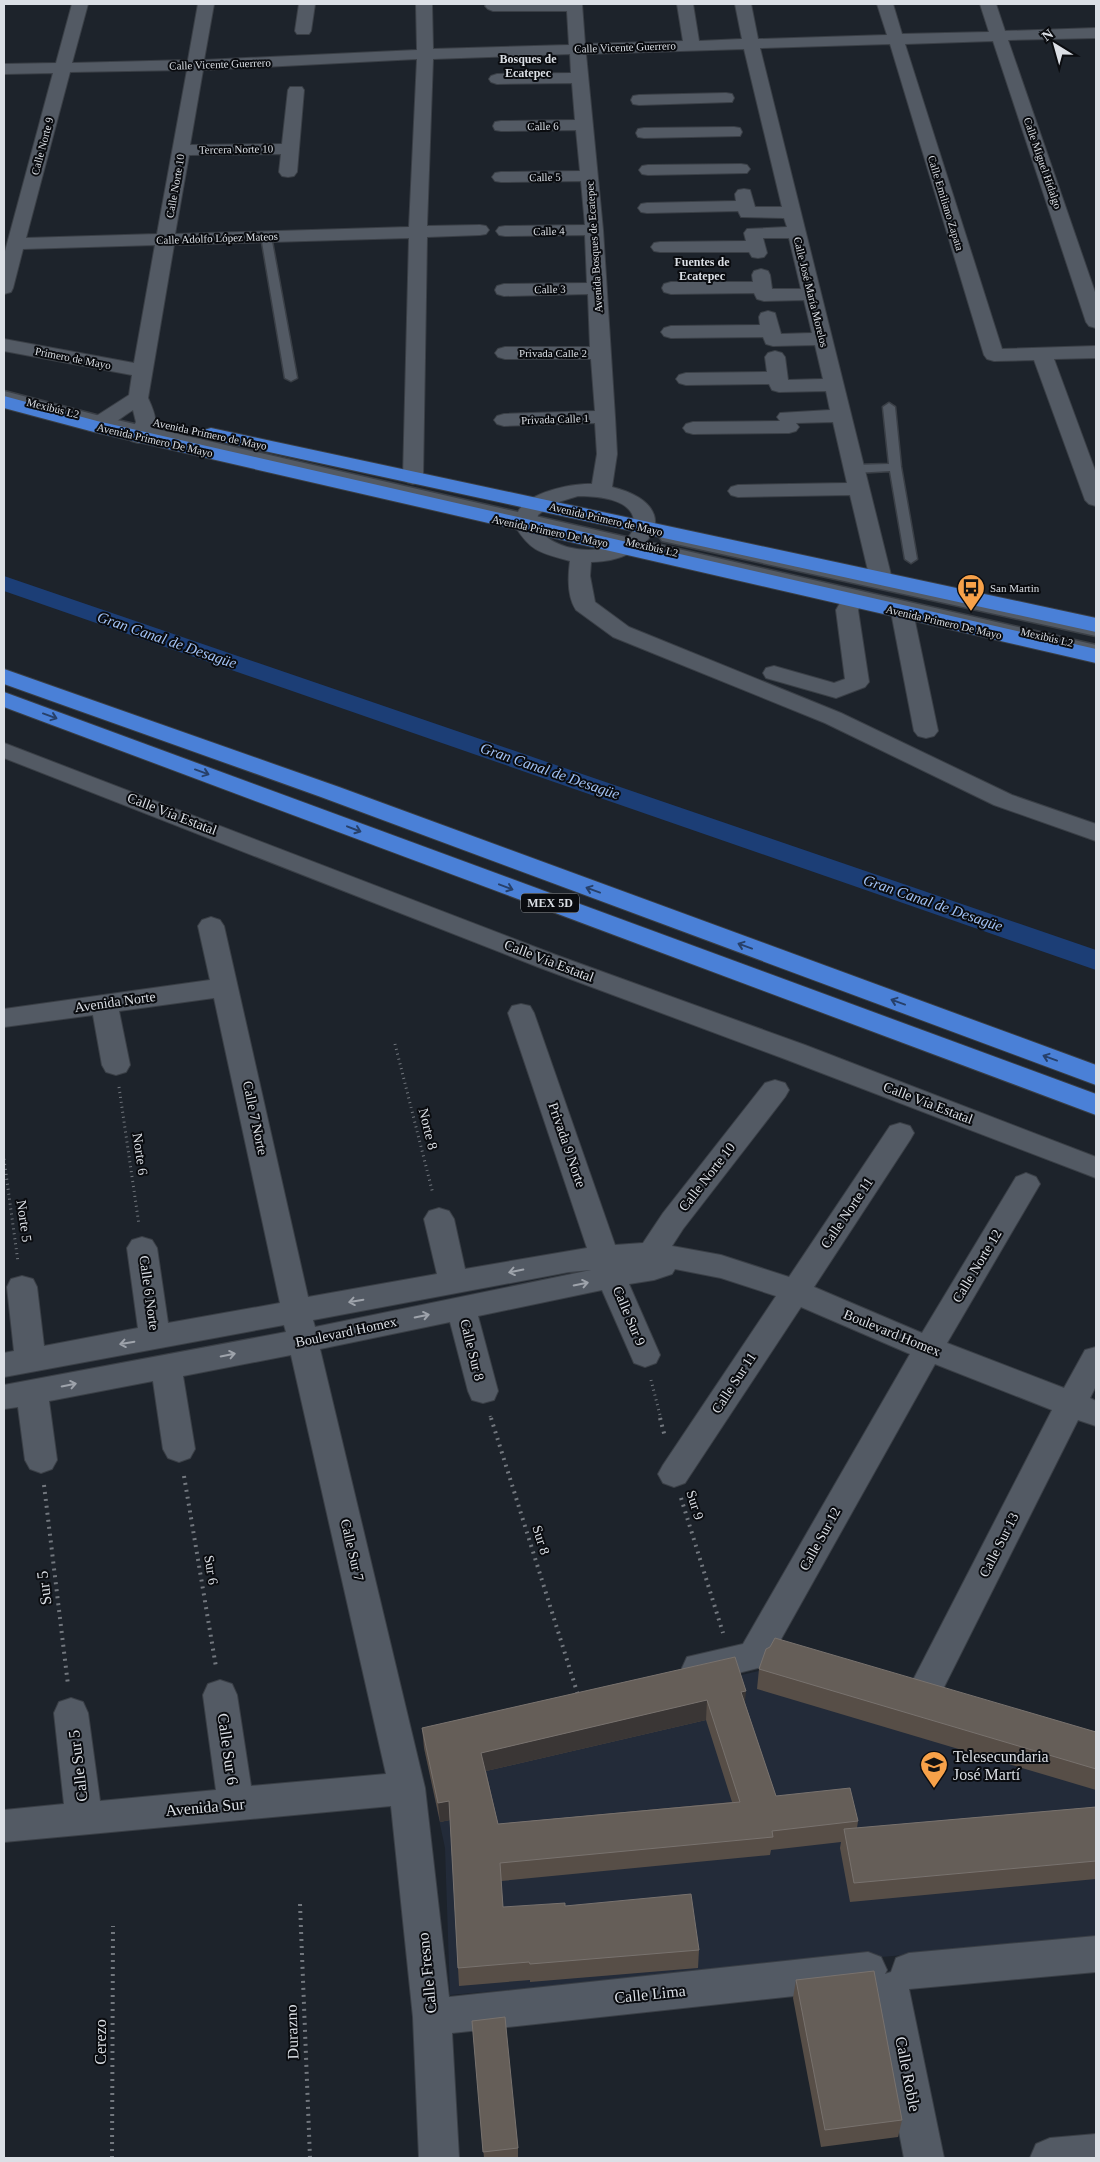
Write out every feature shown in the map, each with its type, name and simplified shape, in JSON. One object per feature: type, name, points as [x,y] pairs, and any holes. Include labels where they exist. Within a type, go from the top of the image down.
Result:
[{"type":"highway","name":"Avenida Primero De Mayo","points":[[7,388],[105,419]]},
{"type":"highway","name":"Avenida Primero De Mayo","points":[[4,402],[105,419]]},
{"type":"highway","name":"Avenida Primero de Mayo","points":[[105,419],[144,428],[413,478],[529,514],[638,538],[881,579],[1096,625]]},
{"type":"highway","name":"Avenida Primero De Mayo","points":[[144,428],[529,514]]},
{"type":"highway","name":"Avenida Primero De Mayo","points":[[638,538],[852,601],[1096,656]]},
{"type":"highway","name":"MEX 5D","points":[[4,676],[330,792],[1096,1075]]},
{"type":"highway","name":"MEX 5D","points":[[4,699],[1096,1105]]},
{"type":"street","name":"Calle Norte 9","points":[[4,288],[80,4]]},
{"type":"street","name":"Calle Norte 10","points":[[138,398],[206,4]]},
{"type":"street","points":[[303,31],[306,4]]},
{"type":"street","points":[[413,478],[424,4]]},
{"type":"street","points":[[685,4],[692,45]]},
{"type":"street","name":"Calle José María Morelos","points":[[743,4],[774,139],[742,144],[792,212],[881,579]]},
{"type":"street","name":"Calle Emiliano Zapata","points":[[885,4],[994,356],[1042,354]]},
{"type":"street","name":"Calle Miguel Hidalgo","points":[[988,4],[1096,322]]},
{"type":"street","points":[[493,6],[575,5]]},
{"type":"street","name":"Avenida Bosques de Ecatepec","points":[[575,5],[577,48],[594,230],[607,454],[601,490]]},
{"type":"street","name":"Calle Vicente Guerrero","points":[[4,69],[196,65],[577,48],[1096,33]]},
{"type":"street","points":[[497,79],[580,78]]},
{"type":"street","name":"Tercera Norte 10","points":[[288,172],[296,90]]},
{"type":"street","points":[[639,100],[742,144]]},
{"type":"street","points":[[647,208],[742,144],[766,104]]},
{"type":"street","name":"Calle 6","points":[[501,126],[584,125]]},
{"type":"street","points":[[644,133],[742,144]]},
{"type":"street","points":[[648,170],[742,144],[774,139]]},
{"type":"street","points":[[742,144],[747,213],[792,212]]},
{"type":"street","name":"Tercera Norte 10","points":[[181,150],[290,149]]},
{"type":"street","name":"Calle 5","points":[[501,177],[589,176]]},
{"type":"street","name":"Calle Adolfo López Mateos","points":[[17,244],[480,230]]},
{"type":"street","name":"Calle 4","points":[[505,231],[594,230]]},
{"type":"street","points":[[797,232],[754,233],[764,295],[812,294]]},
{"type":"street","points":[[660,247],[759,267]]},
{"type":"street","points":[[671,288],[759,267]]},
{"type":"street","name":"Calle 3","points":[[504,290],[597,288]]},
{"type":"street","points":[[671,332],[769,322],[773,340],[823,339]]},
{"type":"street","name":"Primero de Mayo","points":[[4,344],[143,371]]},
{"type":"street","points":[[1096,352],[1042,354],[1096,500]]},
{"type":"street","name":"Privada Calle 2","points":[[506,353],[600,353]]},
{"type":"street","points":[[775,357],[780,386],[834,385]]},
{"type":"street","points":[[686,379],[778,378]]},
{"type":"street","points":[[105,419],[138,398],[144,428]]},
{"type":"street","points":[[693,428],[789,424],[841,416]]},
{"type":"street","name":"Privada Calle 1","points":[[504,420],[605,417]]},
{"type":"street","points":[[738,491],[857,479]]},
{"type":"street","points":[[576,490],[601,490],[626,498],[643,512],[638,538],[597,556],[581,556],[564,554],[543,546],[528,534],[529,514],[554,494],[576,490]]},
{"type":"street","name":"Avenida Primero De Mayo","points":[[581,556],[579,576],[584,605],[621,632],[833,718],[1003,800],[1096,833]]},
{"type":"street","points":[[774,673],[836,691],[857,682],[847,610],[852,601]]},
{"type":"street","points":[[902,612],[926,731]]},
{"type":"street","name":"Calle Vía Estatal","points":[[4,750],[547,961],[795,1052],[1096,1168]]},
{"type":"street","name":"Calle 7 Norte","points":[[210,926],[226,987],[300,1326]]},
{"type":"street","name":"Avenida Norte","points":[[4,1018],[226,987]]},
{"type":"street","points":[[104,1004],[116,1065]]},
{"type":"street","name":"Privada 9 Norte","points":[[521,1013],[609,1267]]},
{"type":"street","name":"Calle Norte 10","points":[[652,1262],[673,1221],[775,1090]]},
{"type":"street","name":"Calle Norte 11","points":[[794,1292],[900,1134]]},
{"type":"street","name":"Calle Norte 12","points":[[928,1349],[1026,1184]]},
{"type":"street","name":"Calle Sur 8","points":[[439,1219],[483,1392]]},
{"type":"street","name":"Calle 6 Norte","points":[[142,1248],[155,1338]]},
{"type":"street","name":"Boulevard Homex","points":[[18,1395],[166,1367],[300,1326],[609,1267],[686,1258],[718,1264],[794,1292],[928,1349],[1084,1409]]},
{"type":"street","name":"Calle Sur 9","points":[[609,1267],[645,1355]]},
{"type":"street","points":[[17,1363],[22,1287]]},
{"type":"street","name":"Calle Sur 11","points":[[674,1474],[794,1292]]},
{"type":"street","name":"Boulevard Homex","points":[[17,1363],[155,1338],[300,1326]]},
{"type":"street","name":"Calle Sur 7","points":[[300,1326],[406,1788]]},
{"type":"street","name":"Calle Sur 12","points":[[671,1674],[754,1656],[928,1349]]},
{"type":"street","name":"Calle Sur 13","points":[[927,1686],[1084,1409],[1096,1359]]},
{"type":"street","points":[[166,1367],[179,1449]]},
{"type":"street","points":[[18,1395],[42,1460]]},
{"type":"street","name":"Calle Sur 6","points":[[220,1695],[236,1804]]},
{"type":"street","name":"Calle Sur 5","points":[[71,1713],[84,1818]]},
{"type":"street","name":"Avenida Sur","points":[[4,1826],[406,1788]]},
{"type":"street","name":"Calle Fresno","points":[[406,1788],[432,2017],[439,2158]]},
{"type":"street","name":"Calle Lima","points":[[432,2017],[889,1977],[1096,1954]]},
{"type":"street","name":"Calle Roble","points":[[889,1977],[924,2158]]},
{"type":"street","points":[[1050,2158],[1096,2154]]},
{"type":"lane","points":[[266,236],[291,378]]},
{"type":"lane","points":[[889,407],[896,467],[911,559]]},
{"type":"lane","points":[[857,479],[896,467]]},
{"type":"lane","name":"Mexibús L2","points":[[638,538],[1096,632]]},
{"type":"lane","name":"Mexibús L2","points":[[638,538],[1096,649]]},
{"type":"path","name":"Norte 8","points":[[395,1044],[439,1219]]},
{"type":"path","name":"Norte 6","points":[[116,1065],[142,1248]]},
{"type":"path","name":"Norte 5","points":[[4,1159],[22,1287]]},
{"type":"path","name":"Sur 9","points":[[645,1355],[674,1474],[732,1660]]},
{"type":"path","name":"Sur 8","points":[[483,1392],[578,1696]]},
{"type":"path","name":"Sur 6","points":[[179,1449],[220,1695]]},
{"type":"path","name":"Sur 5","points":[[42,1460],[71,1713]]},
{"type":"path","points":[[568,1698],[587,1693]]},
{"type":"path","name":"Durazno","points":[[300,1904],[310,2158]]},
{"type":"path","name":"Cerezo","points":[[112,2158],[113,1926]]},
{"type":"shaded area","points":[[763,1670],[1096,1753],[1096,1938],[450,1995],[445,1848],[424,1748]]},
{"type":"building","points":[[775,1638],[1096,1732],[1096,1769],[759,1669],[766,1649],[770,1647]]},
{"type":"building","points":[[735,1657],[746,1691],[741,1692],[776,1796],[850,1788],[858,1821],[772,1831],[773,1837],[500,1863],[503,1907],[565,1903],[565,1906],[691,1894],[699,1950],[458,1968],[449,1801],[438,1803],[422,1728]],"holes":[[[707,1700],[740,1802],[498,1824],[481,1753]]]},
{"type":"building","points":[[1096,1807],[1096,1861],[854,1883],[844,1829]]},
{"type":"building","points":[[874,1971],[902,2120],[825,2130],[796,1980]]},
{"type":"building","points":[[505,2017],[518,2148],[483,2152],[472,2021]]},
{"type":"waterway","name":"Gran Canal de Desagüe","points":[[4,583],[1096,960]]},
{"type":"place","name":"San Martin","points":[[971,612]]},
{"type":"place","name":"Telesecundaria José Martí","points":[[934,1789]]},
{"type":"district","name":"Bosques de Ecatepec","points":[[528,66]]},
{"type":"district","name":"Fuentes de Ecatepec","points":[[702,269]]}]
